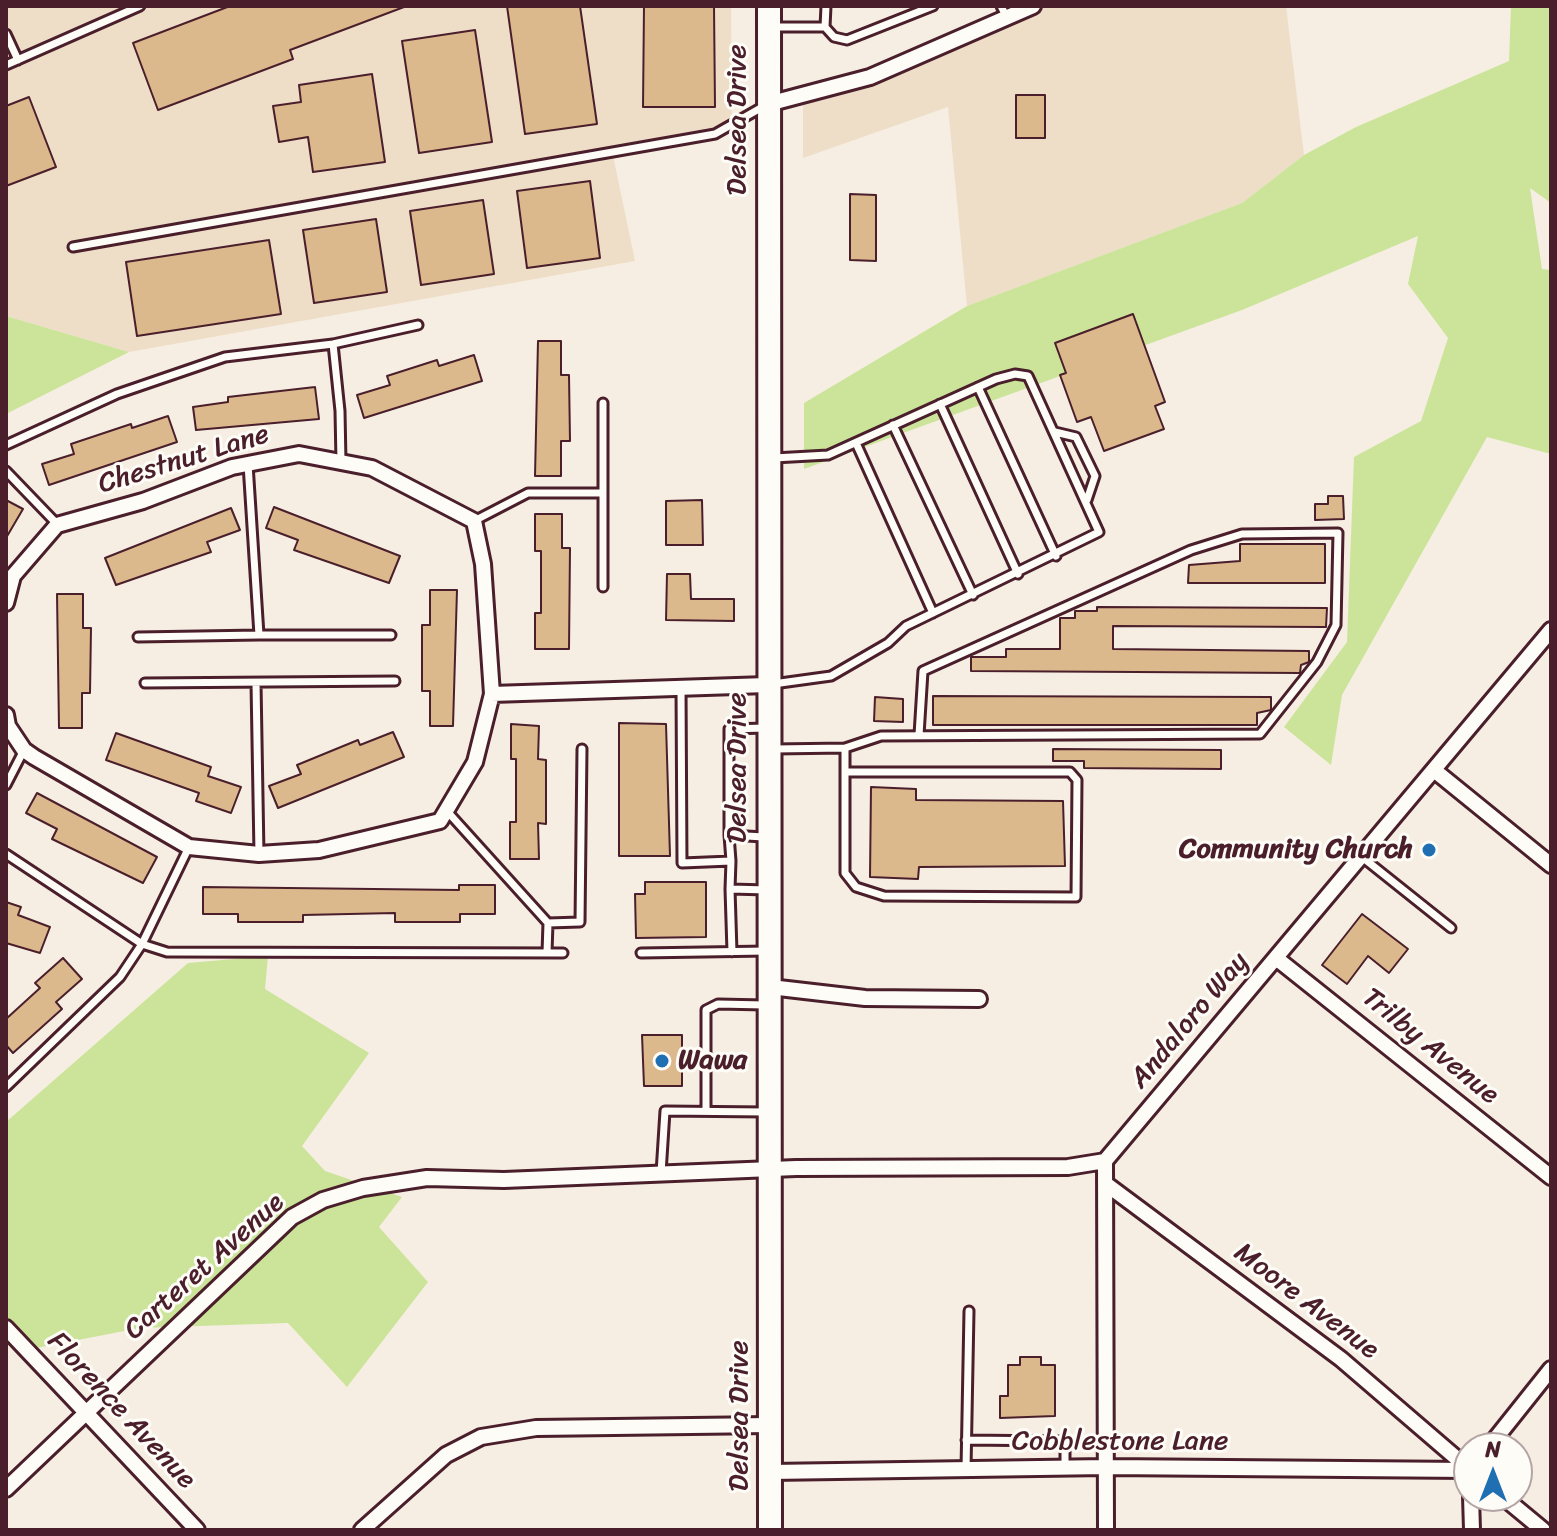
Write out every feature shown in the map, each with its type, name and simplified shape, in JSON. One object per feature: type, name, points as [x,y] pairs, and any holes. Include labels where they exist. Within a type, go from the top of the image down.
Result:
[{"type":"main road","name":"Delsea Drive","points":[[769,16],[767,685],[772,1171],[770,1530]]},
{"type":"street","points":[[768,104],[870,77],[1004,12],[1033,6]]},
{"type":"street","name":"Chestnut Lane","points":[[57,525],[143,501],[248,464],[299,454],[372,468],[474,521]]},
{"type":"street","points":[[6,715],[8,726],[24,750],[189,847],[259,854],[319,850],[440,821],[475,762],[492,694],[483,564],[474,521]]},
{"type":"street","points":[[6,603],[13,576],[57,525]]},
{"type":"street","name":"Andaloro Way","points":[[1105,1161],[1551,630]]},
{"type":"street","points":[[492,694],[767,685]]},
{"type":"street","points":[[1434,770],[1551,865]]},
{"type":"street","name":"Trilby Avenue","points":[[1276,958],[1551,1177]]},
{"type":"street","points":[[770,996],[979,999]]},
{"type":"street","points":[[772,1171],[1068,1167],[1105,1161],[1106,1530]]},
{"type":"street","name":"Carteret Avenue","points":[[6,1489],[292,1217],[323,1200],[363,1188],[427,1178],[504,1180],[772,1171]]},
{"type":"street","name":"Moore Avenue","points":[[1106,1184],[1341,1359],[1453,1455]]},
{"type":"street","name":"Florence Avenue","points":[[6,1328],[197,1530]]},
{"type":"street","points":[[1501,1432],[1551,1369]]},
{"type":"street","points":[[362,1530],[446,1455],[481,1437],[536,1428],[769,1425]]},
{"type":"street","name":"Cobblestone Lane","points":[[770,1472],[1065,1467],[1453,1469]]},
{"type":"street","points":[[1521,1512],[1543,1530]]},
{"type":"lane","points":[[6,65],[140,6]]},
{"type":"lane","points":[[825,27],[826,6]]},
{"type":"lane","points":[[769,16],[825,27],[834,37],[847,40],[933,6]]},
{"type":"lane","points":[[6,34],[18,60]]},
{"type":"lane","points":[[73,247],[715,134],[768,104]]},
{"type":"lane","points":[[6,445],[117,394],[225,357],[333,344],[418,325]]},
{"type":"lane","points":[[333,344],[340,411],[341,462]]},
{"type":"lane","points":[[767,685],[831,676],[888,643],[906,626],[1056,556],[1099,532],[1028,376],[1015,374],[978,387],[828,455],[769,458]]},
{"type":"lane","points":[[978,387],[1056,556]]},
{"type":"lane","points":[[603,403],[603,587]]},
{"type":"lane","points":[[940,404],[1018,574]]},
{"type":"lane","points":[[893,425],[973,595]]},
{"type":"lane","points":[[1055,432],[1076,437],[1095,476],[1087,500]]},
{"type":"lane","points":[[856,443],[933,613]]},
{"type":"lane","points":[[248,464],[259,635]]},
{"type":"lane","points":[[6,471],[57,525]]},
{"type":"lane","points":[[474,521],[528,493],[603,493]]},
{"type":"lane","points":[[732,952],[729,729],[768,738],[845,748],[881,736],[1260,734],[1317,662],[1336,625],[1338,533],[1242,534],[1191,550],[923,671],[919,735]]},
{"type":"lane","points":[[138,637],[391,635]]},
{"type":"lane","points":[[145,683],[395,681]]},
{"type":"lane","points":[[256,683],[259,854]]},
{"type":"lane","points":[[681,688],[682,863],[731,861]]},
{"type":"lane","points":[[845,748],[845,772],[845,873],[856,887],[884,896],[1076,897],[1077,780],[1070,772],[845,772]]},
{"type":"lane","points":[[548,923],[580,922],[582,749]]},
{"type":"lane","points":[[6,785],[24,750]]},
{"type":"lane","points":[[446,810],[548,923],[547,953]]},
{"type":"lane","points":[[729,835],[769,837]]},
{"type":"lane","points":[[6,1087],[127,966],[142,944],[189,847]]},
{"type":"lane","points":[[6,854],[142,944],[167,952],[563,953]]},
{"type":"lane","points":[[1362,857],[1451,928]]},
{"type":"lane","points":[[730,889],[769,890]]},
{"type":"lane","points":[[641,953],[769,951]]},
{"type":"lane","points":[[706,1111],[706,1010],[718,1004],[770,996]]},
{"type":"lane","points":[[661,1175],[665,1111],[771,1112]]},
{"type":"lane","points":[[966,1469],[969,1311]]},
{"type":"lane","points":[[966,1440],[1060,1441],[1065,1450],[1065,1467]]},
{"type":"shaded area","points":[[6,6],[731,6],[732,130],[612,151],[635,261],[129,352],[6,316]]},
{"type":"shaded area","points":[[1032,6],[1286,6],[1304,155],[1242,203],[967,306],[948,107],[803,158],[803,92]]},
{"type":"green space","points":[[1511,6],[1551,6],[1551,203],[1530,188],[1542,269],[1551,270],[1551,454],[1487,437],[1342,695],[1331,765],[1284,727],[1347,642],[1354,457],[1421,421],[1448,338],[1408,284],[1418,236],[1242,310],[804,469],[804,403],[967,306],[1242,203],[1304,155],[1356,127],[1509,61]]},
{"type":"green space","points":[[6,316],[129,352],[6,414]]},
{"type":"green space","points":[[268,956],[265,989],[369,1053],[302,1146],[325,1171],[402,1197],[379,1227],[428,1282],[347,1387],[288,1323],[140,1328],[31,1349],[6,1322],[6,1122],[188,963]]},
{"type":"building","points":[[230,6],[404,7],[290,50],[293,59],[158,110],[133,43]]},
{"type":"building","points":[[507,6],[580,6],[597,124],[525,134]]},
{"type":"building","points":[[644,6],[714,6],[715,107],[643,107]]},
{"type":"building","points":[[475,30],[492,142],[419,153],[402,41]]},
{"type":"building","points":[[372,74],[385,162],[313,172],[308,137],[279,142],[273,106],[301,102],[299,85]]},
{"type":"building","points":[[1016,95],[1045,95],[1045,138],[1016,138]]},
{"type":"building","points":[[29,97],[56,167],[6,186],[6,106]]},
{"type":"building","points":[[590,181],[600,258],[527,268],[517,191]]},
{"type":"building","points":[[850,194],[876,195],[876,261],[850,260]]},
{"type":"building","points":[[483,200],[494,274],[421,285],[410,211]]},
{"type":"building","points":[[376,219],[387,292],[314,303],[303,230]]},
{"type":"building","points":[[269,240],[281,314],[137,336],[126,262]]},
{"type":"building","points":[[1133,314],[1165,402],[1155,406],[1164,429],[1104,451],[1091,417],[1077,422],[1060,375],[1066,373],[1055,343]]},
{"type":"building","points":[[538,341],[561,341],[561,375],[569,375],[570,441],[561,441],[561,476],[535,476]]},
{"type":"building","points":[[474,355],[482,381],[364,418],[357,395],[390,385],[387,376],[437,360],[439,366]]},
{"type":"building","points":[[315,387],[319,419],[196,430],[193,407],[228,402],[228,397]]},
{"type":"building","points":[[168,416],[177,442],[49,485],[42,464],[74,454],[71,444],[131,424],[132,428]]},
{"type":"building","points":[[1328,496],[1343,496],[1344,519],[1315,520],[1315,504],[1328,504]]},
{"type":"building","points":[[6,500],[23,509],[6,538]]},
{"type":"building","points":[[702,500],[703,545],[666,545],[666,501]]},
{"type":"building","points":[[274,507],[400,556],[389,583],[294,550],[298,540],[266,528]]},
{"type":"building","points":[[231,508],[240,530],[207,542],[211,552],[116,585],[105,558]]},
{"type":"building","points":[[535,514],[562,514],[562,548],[570,548],[569,649],[535,649],[535,613],[541,613],[541,551],[535,551]]},
{"type":"building","points":[[1240,544],[1325,544],[1325,583],[1188,583],[1189,565],[1240,561]]},
{"type":"building","points":[[667,574],[690,574],[691,599],[734,599],[734,621],[666,620]]},
{"type":"building","points":[[430,590],[457,590],[453,726],[430,726],[430,691],[422,691],[422,625],[430,625]]},
{"type":"building","points":[[57,594],[83,594],[83,628],[91,628],[90,693],[82,693],[82,728],[59,728]]},
{"type":"building","points":[[1097,607],[1327,608],[1326,627],[1113,626],[1113,649],[1309,651],[1309,662],[1301,665],[1300,673],[971,671],[971,657],[1006,657],[1006,649],[1060,649],[1060,618],[1075,618],[1075,611],[1097,611]]},
{"type":"building","points":[[933,696],[1271,697],[1271,710],[1257,713],[1257,725],[933,725]]},
{"type":"building","points":[[875,697],[903,699],[903,722],[874,721]]},
{"type":"building","points":[[619,723],[666,724],[670,856],[619,856]]},
{"type":"building","points":[[511,724],[539,726],[538,759],[546,760],[546,824],[538,823],[539,859],[510,859],[510,822],[516,822],[516,759],[511,759]]},
{"type":"building","points":[[393,732],[404,757],[278,808],[269,786],[301,774],[297,765],[358,740],[360,745]]},
{"type":"building","points":[[116,733],[211,767],[208,776],[241,787],[231,813],[196,801],[199,793],[106,760]]},
{"type":"building","points":[[1053,749],[1221,750],[1221,769],[1084,768],[1084,761],[1053,761]]},
{"type":"building","points":[[871,787],[916,789],[916,800],[1063,801],[1065,866],[919,867],[918,879],[870,877]]},
{"type":"building","points":[[37,793],[157,857],[143,883],[52,839],[57,829],[26,813]]},
{"type":"building","points":[[645,882],[706,882],[706,937],[636,938],[635,894],[645,894]]},
{"type":"building","points":[[459,885],[495,885],[495,914],[460,914],[460,922],[395,922],[395,913],[303,915],[303,922],[238,922],[238,914],[203,914],[203,887],[459,890]]},
{"type":"building","points":[[6,902],[21,907],[18,915],[50,927],[40,953],[6,943]]},
{"type":"building","points":[[1362,914],[1408,949],[1389,973],[1368,956],[1347,984],[1322,965]]},
{"type":"building","points":[[63,958],[82,979],[56,1002],[62,1009],[13,1053],[6,1045],[6,1019],[40,988],[35,983]]},
{"type":"building","name":"Wawa","points":[[642,1035],[682,1035],[682,1086],[644,1086]]},
{"type":"building","points":[[1020,1357],[1041,1357],[1041,1365],[1055,1365],[1055,1416],[1000,1418],[1000,1396],[1008,1396],[1008,1365],[1020,1365]]},
{"type":"place","name":"Community Church","points":[[1429,850]]},
{"type":"place","name":"Wawa","points":[[662,1061]]}]
